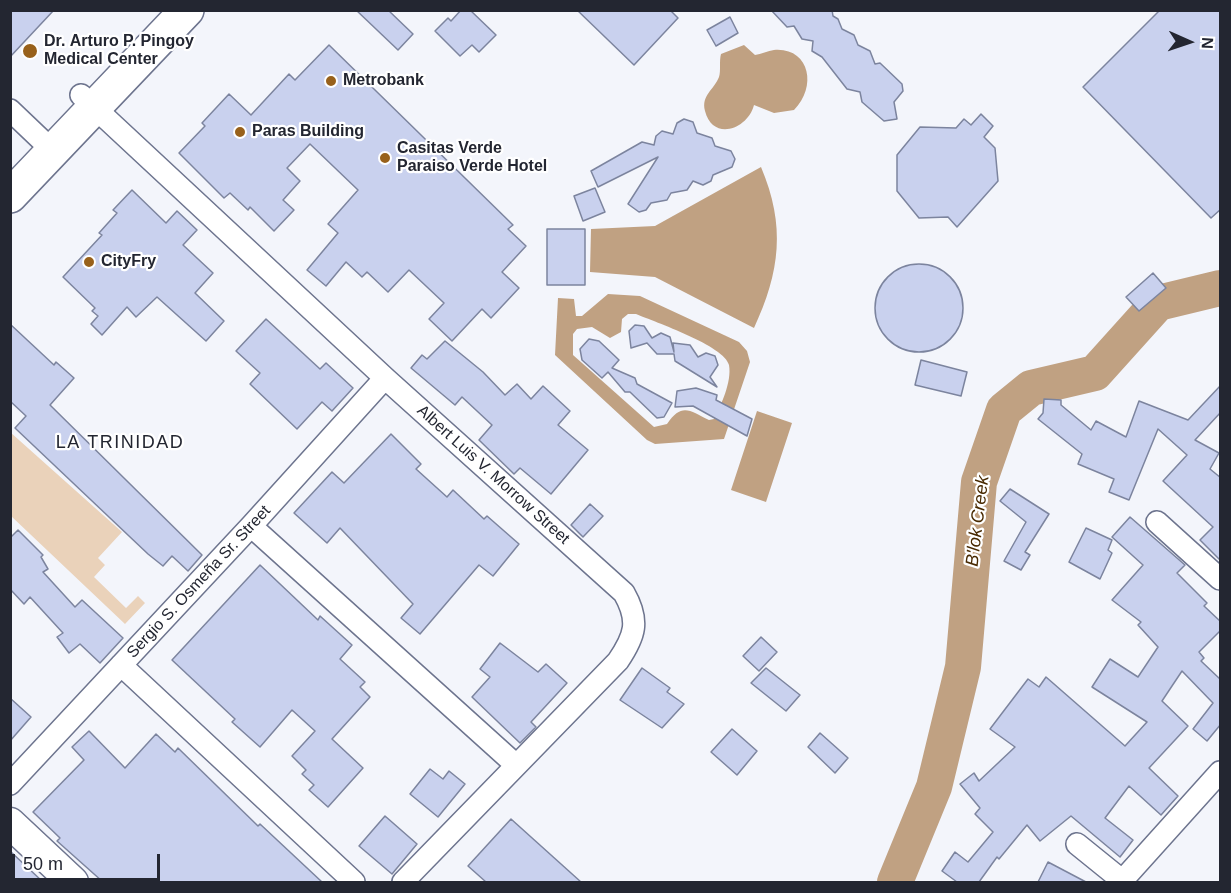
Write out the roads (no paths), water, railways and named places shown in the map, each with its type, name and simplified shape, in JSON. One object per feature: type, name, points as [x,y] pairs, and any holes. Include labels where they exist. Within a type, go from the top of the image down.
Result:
[{"type":"highway","points":[[10,196],[46,145],[87,101],[163,10]]},
{"type":"highway","points":[[87,101],[187,10]]},
{"type":"highway","points":[[10,167],[46,145]]},
{"type":"main road","points":[[10,823],[73,882]]},
{"type":"street","name":"Albert Luis V. Morrow Street","points":[[87,101],[385,378],[624,593],[633,608],[635,627],[630,644],[618,661],[403,882]]},
{"type":"street","points":[[10,110],[46,145]]},
{"type":"street","name":"Sergio S. Osmeña Sr. Street","points":[[10,784],[251,526],[385,378]]},
{"type":"street","points":[[1157,522],[1221,579]]},
{"type":"street","points":[[251,526],[516,765]]},
{"type":"street","points":[[122,665],[354,882]]},
{"type":"street","points":[[1077,844],[1122,882],[1221,772]]},
{"type":"waterway","name":"B'lok Creek","points":[[895,882],[934,787],[963,667],[979,482],[1004,410],[1031,388],[1095,373],[1158,303],[1220,288]]},
{"type":"place","name":"Dr. Arturo P. Pingoy Medical Center","points":[[30,51]]},
{"type":"place","name":"Metrobank","points":[[331,81]]},
{"type":"place","name":"Paras Building","points":[[240,132]]},
{"type":"place","name":"Casitas Verde Paraiso Verde Hotel","points":[[385,158]]},
{"type":"place","name":"CityFry","points":[[89,262]]},
{"type":"district","name":"LA TRINIDAD","points":[[120,443]]}]
